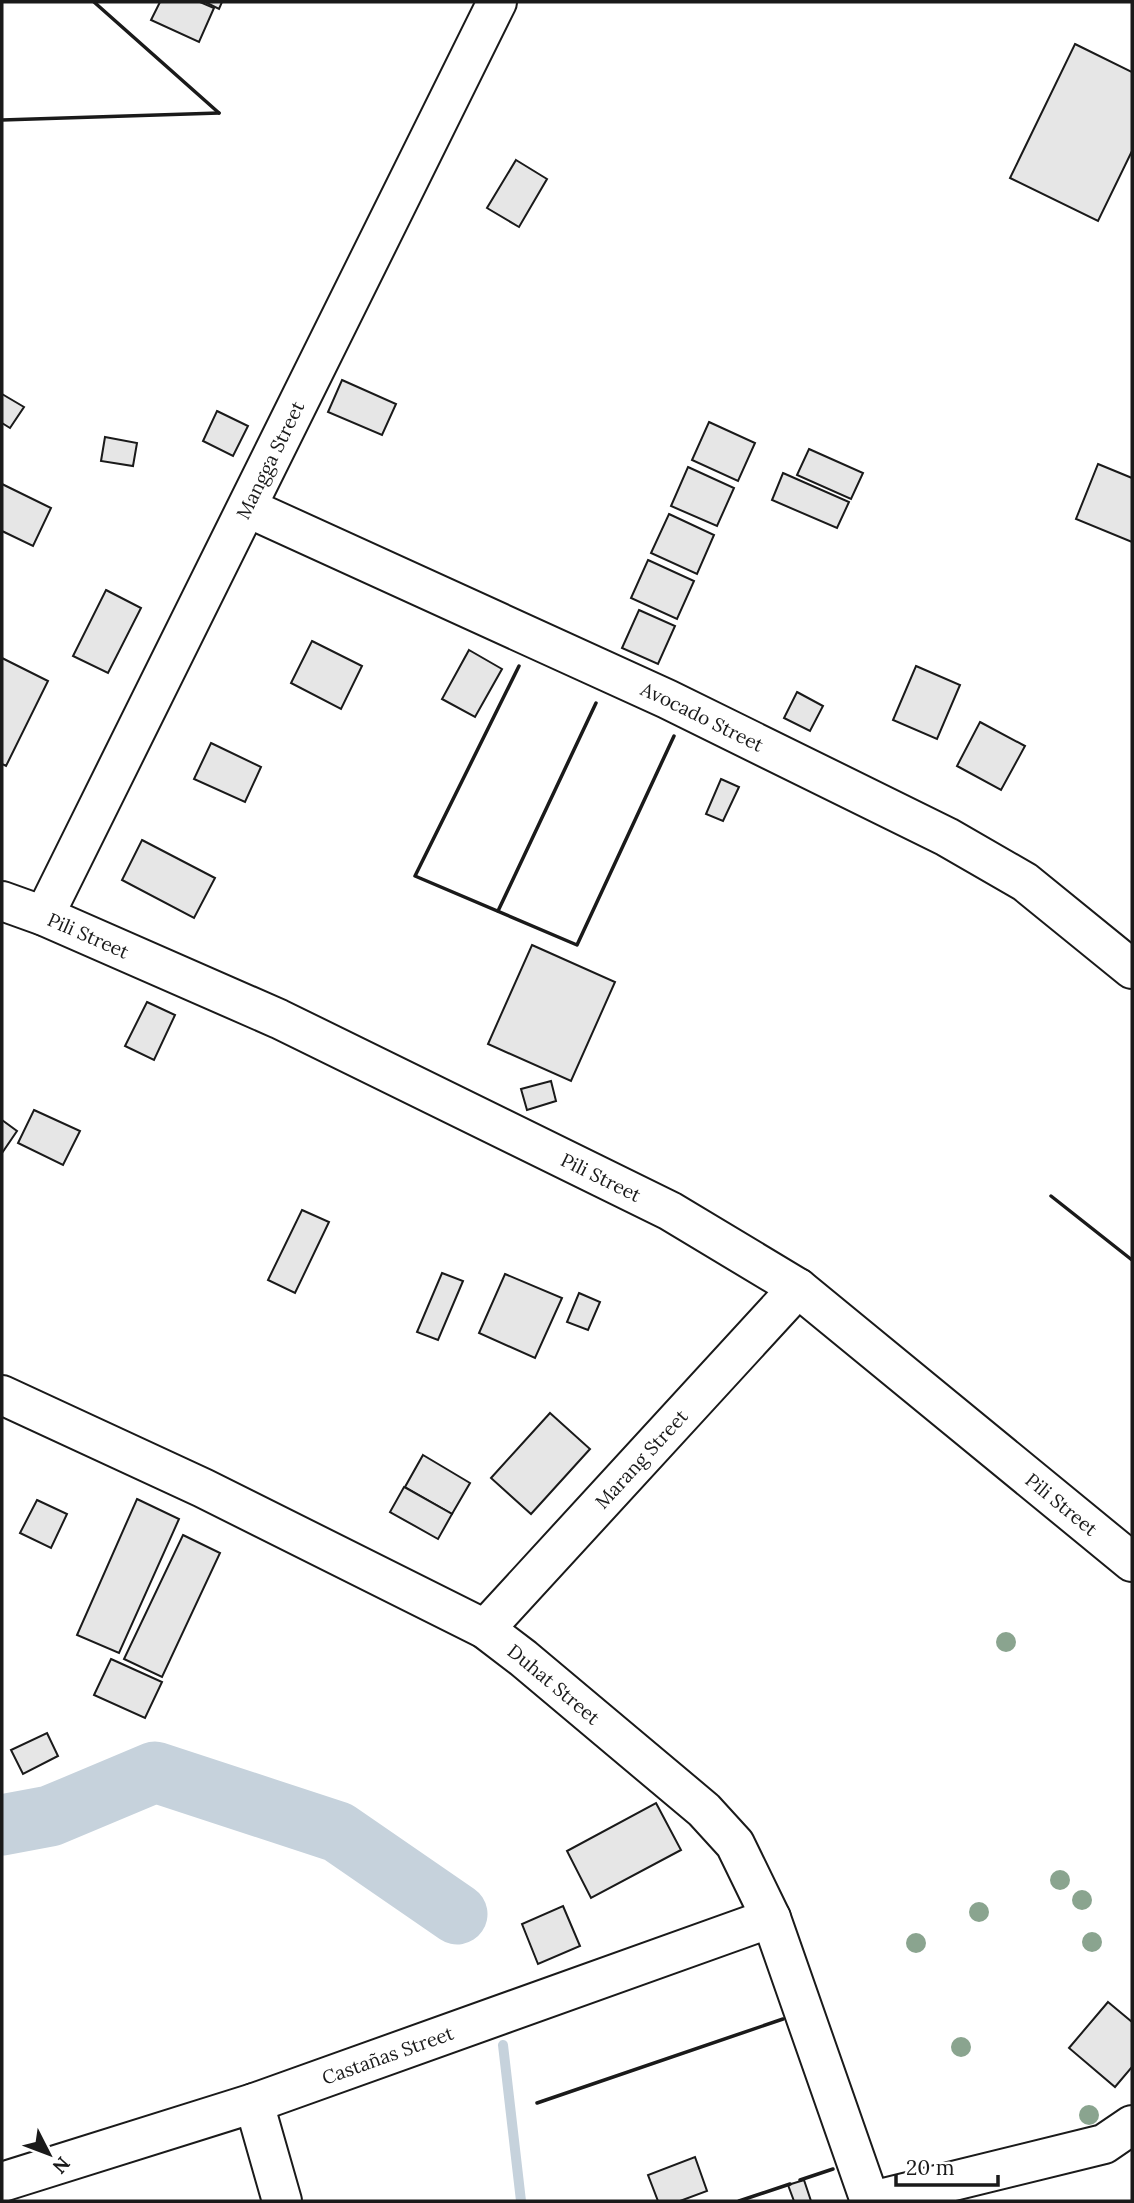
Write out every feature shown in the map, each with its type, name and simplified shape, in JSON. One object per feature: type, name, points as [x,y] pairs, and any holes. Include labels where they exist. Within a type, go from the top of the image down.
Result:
[{"type":"street","name":"Mangga Street","points":[[44,916],[497,2]]},
{"type":"street","name":"Avocado Street","points":[[248,508],[667,699],[947,837],[1025,882],[1132,969]]},
{"type":"street","name":"Pili Street","points":[[2,901],[44,916],[279,1019],[670,1211],[797,1288],[1132,1562]]},
{"type":"street","name":"Marang Street","points":[[485,1629],[797,1288]]},
{"type":"street","name":"Duhat Street","points":[[2,1395],[203,1488],[485,1629],[704,1810],[735,1844],[771,1917],[871,2201]]},
{"type":"street","name":"Castañas Street","points":[[2,2182],[254,2103],[771,1917]]},
{"type":"street","points":[[254,2103],[282,2201]]},
{"type":"street","points":[[871,2201],[1104,2144],[1132,2125]]},
{"type":"building","points":[[160,2],[200,2],[214,8],[199,42],[151,20]]},
{"type":"building","points":[[205,2],[222,2],[219,9]]},
{"type":"building","points":[[1075,44],[1132,72],[1132,151],[1098,221],[1010,178]]},
{"type":"building","points":[[516,160],[547,179],[519,227],[487,208]]},
{"type":"building","points":[[342,380],[396,404],[382,435],[328,412]]},
{"type":"building","points":[[2,394],[24,407],[10,428],[2,423]]},
{"type":"building","points":[[217,411],[248,426],[233,456],[203,441]]},
{"type":"building","points":[[709,422],[755,443],[738,481],[692,460]]},
{"type":"building","points":[[105,437],[137,443],[133,466],[101,461]]},
{"type":"building","points":[[809,449],[863,473],[851,499],[797,475]]},
{"type":"building","points":[[1098,464],[1132,478],[1132,542],[1076,519]]},
{"type":"building","points":[[688,467],[734,488],[717,526],[671,506]]},
{"type":"building","points":[[783,473],[849,502],[837,528],[772,500]]},
{"type":"building","points":[[2,484],[51,508],[33,546],[2,531]]},
{"type":"building","points":[[669,514],[714,535],[697,574],[651,553]]},
{"type":"building","points":[[648,560],[694,581],[677,619],[631,598]]},
{"type":"building","points":[[106,590],[141,608],[108,673],[73,656]]},
{"type":"building","points":[[639,610],[675,626],[658,664],[622,648]]},
{"type":"building","points":[[312,641],[362,666],[341,709],[291,683]]},
{"type":"building","points":[[469,650],[502,669],[475,717],[442,699]]},
{"type":"building","points":[[2,658],[48,681],[6,766],[2,764]]},
{"type":"building","points":[[916,666],[960,685],[937,739],[893,720]]},
{"type":"building","points":[[797,692],[823,706],[810,731],[784,718]]},
{"type":"building","points":[[980,722],[1025,746],[1001,790],[957,766]]},
{"type":"building","points":[[211,743],[261,767],[245,802],[194,779]]},
{"type":"building","points":[[721,779],[739,787],[723,821],[706,814]]},
{"type":"building","points":[[142,840],[215,878],[194,918],[122,880]]},
{"type":"building","points":[[532,945],[615,982],[571,1081],[488,1044]]},
{"type":"building","points":[[147,1002],[175,1015],[154,1060],[125,1046]]},
{"type":"building","points":[[551,1081],[556,1101],[527,1110],[521,1089]]},
{"type":"building","points":[[34,1110],[80,1131],[63,1165],[18,1143]]},
{"type":"building","points":[[2,1120],[17,1131],[2,1153]]},
{"type":"building","points":[[302,1210],[329,1222],[295,1293],[268,1280]]},
{"type":"building","points":[[442,1273],[463,1281],[438,1340],[417,1332]]},
{"type":"building","points":[[505,1274],[562,1298],[535,1358],[479,1333]]},
{"type":"building","points":[[579,1293],[600,1302],[588,1330],[567,1322]]},
{"type":"building","points":[[550,1413],[590,1449],[531,1514],[491,1478]]},
{"type":"building","points":[[423,1455],[470,1483],[452,1514],[405,1487]]},
{"type":"building","points":[[404,1487],[452,1514],[438,1539],[390,1512]]},
{"type":"building","points":[[137,1499],[179,1519],[119,1653],[77,1635]]},
{"type":"building","points":[[37,1500],[67,1514],[51,1548],[20,1533]]},
{"type":"building","points":[[183,1535],[220,1553],[162,1677],[124,1659]]},
{"type":"building","points":[[111,1659],[162,1682],[145,1718],[94,1695]]},
{"type":"building","points":[[47,1733],[58,1756],[23,1774],[11,1750]]},
{"type":"building","points":[[656,1803],[681,1850],[591,1898],[567,1851]]},
{"type":"building","points":[[563,1906],[580,1946],[538,1964],[522,1924]]},
{"type":"building","points":[[1108,2002],[1132,2022],[1132,2067],[1115,2087],[1069,2048]]},
{"type":"building","points":[[695,2157],[707,2191],[680,2201],[658,2201],[648,2175]]},
{"type":"building","points":[[804,2180],[811,2201],[794,2201],[788,2185]]},
{"type":"waterway","points":[[2,1825],[50,1816],[155,1772],[338,1832],[457,1914]]},
{"type":"waterway","points":[[503,2045],[521,2201]]},
{"type":"wall","points":[[94,2],[219,113]]},
{"type":"wall","points":[[2,120],[219,113]]},
{"type":"wall","points":[[519,666],[415,876],[577,945],[674,736]]},
{"type":"wall","points":[[498,911],[596,703]]},
{"type":"wall","points":[[1051,1196],[1132,1260]]},
{"type":"wall","points":[[537,2103],[783,2019]]},
{"type":"wall","points":[[800,2180],[833,2169]]},
{"type":"wall","points":[[739,2201],[790,2184]]}]
